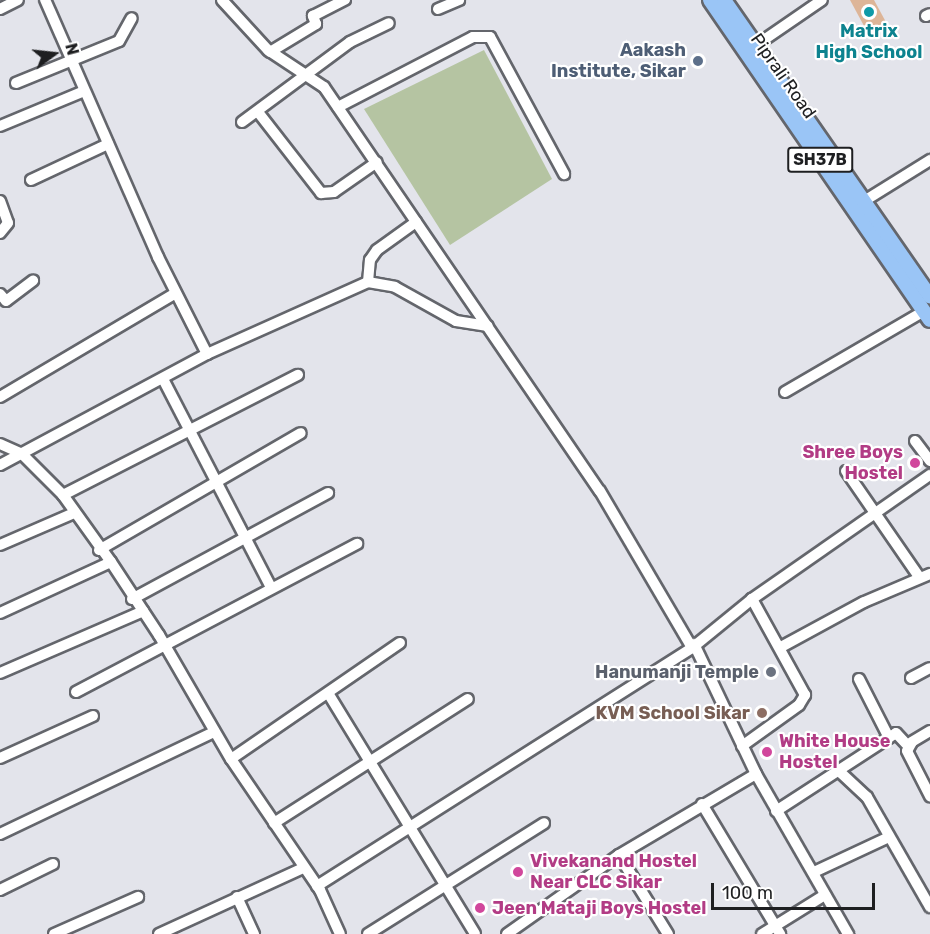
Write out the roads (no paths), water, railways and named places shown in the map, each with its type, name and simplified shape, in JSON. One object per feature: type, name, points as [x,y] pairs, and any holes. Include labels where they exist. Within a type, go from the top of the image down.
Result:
[{"type":"main road","name":"Piprali Road","points":[[710,0],[927,315]]},
{"type":"main road","points":[[724,0],[930,296]]},
{"type":"street","points":[[0,9],[18,0]]},
{"type":"street","points":[[45,0],[108,144],[207,354]]},
{"type":"street","points":[[222,0],[270,51],[324,87],[600,491],[693,646],[776,812],[814,872],[848,934]]},
{"type":"street","points":[[270,51],[316,24],[313,16],[345,0]]},
{"type":"street","points":[[438,9],[459,0]]},
{"type":"street","points":[[755,46],[822,0]]},
{"type":"street","points":[[16,83],[119,41],[132,18]]},
{"type":"street","points":[[242,122],[308,76],[350,42],[389,23]]},
{"type":"street","points":[[338,107],[473,37],[490,37],[564,174]]},
{"type":"street","points":[[0,126],[84,91]]},
{"type":"street","points":[[258,112],[321,193],[333,192],[377,162]]},
{"type":"street","points":[[31,180],[108,144]]},
{"type":"street","points":[[864,201],[930,160]]},
{"type":"street","points":[[0,201],[8,223],[0,233]]},
{"type":"street","points":[[368,282],[370,260],[377,250],[416,222]]},
{"type":"street","points":[[0,294],[6,301],[33,281]]},
{"type":"street","points":[[0,465],[207,354],[368,282],[396,287],[456,321],[488,327]]},
{"type":"street","points":[[2,392],[176,292]]},
{"type":"street","points":[[785,392],[927,315]]},
{"type":"street","points":[[63,495],[298,375]]},
{"type":"street","points":[[163,379],[271,587]]},
{"type":"street","points":[[99,550],[301,433]]},
{"type":"street","points":[[915,441],[930,461]]},
{"type":"street","points":[[0,444],[22,454],[63,495],[99,550],[111,562],[132,599],[143,611],[231,759],[317,886],[340,934]]},
{"type":"street","points":[[780,647],[925,575],[846,471]]},
{"type":"street","points":[[317,886],[410,824],[693,646],[752,599],[879,514],[930,475]]},
{"type":"street","points":[[132,599],[328,493]]},
{"type":"street","points":[[0,545],[74,513]]},
{"type":"street","points":[[76,692],[165,648],[271,587],[357,544]]},
{"type":"street","points":[[0,613],[111,562]]},
{"type":"street","points":[[742,746],[804,700],[780,647],[752,599]]},
{"type":"street","points":[[0,673],[143,611]]},
{"type":"street","points":[[231,759],[400,643]]},
{"type":"street","points":[[911,678],[930,668]]},
{"type":"street","points":[[859,679],[889,738]]},
{"type":"street","points":[[328,693],[475,934]]},
{"type":"street","points":[[274,823],[468,699]]},
{"type":"street","points":[[0,758],[93,716]]},
{"type":"street","points":[[908,746],[930,731]]},
{"type":"street","points":[[0,834],[214,732]]},
{"type":"street","points":[[776,812],[898,733],[908,746],[909,756],[930,796]]},
{"type":"street","points":[[840,772],[867,797],[887,838],[920,884],[930,907]]},
{"type":"street","points":[[507,934],[619,855],[756,774]]},
{"type":"street","points":[[702,804],[778,931]]},
{"type":"street","points":[[368,934],[447,887],[544,824]]},
{"type":"street","points":[[814,872],[887,838]]},
{"type":"street","points":[[619,855],[668,934]]},
{"type":"street","points":[[0,890],[53,864]]},
{"type":"street","points":[[159,934],[303,868]]},
{"type":"street","points":[[762,934],[778,931],[825,895]]},
{"type":"street","points":[[54,934],[138,897]]},
{"type":"street","points":[[237,897],[254,934]]},
{"type":"place","name":"Matrix High School","points":[[869,12]]},
{"type":"place","name":"Aakash Institute, Sikar","points":[[698,61]]},
{"type":"place","name":"Shree Boys Hostel","points":[[915,463]]},
{"type":"place","name":"Hanumanji Temple","points":[[771,672]]},
{"type":"place","name":"KVM School Sikar","points":[[762,713]]},
{"type":"place","name":"White House Hostel","points":[[767,752]]},
{"type":"place","name":"Vivekanand Hostel Near CLC Sikar","points":[[518,872]]},
{"type":"place","name":"Jeen Mataji Boys Hostel","points":[[480,908]]}]
